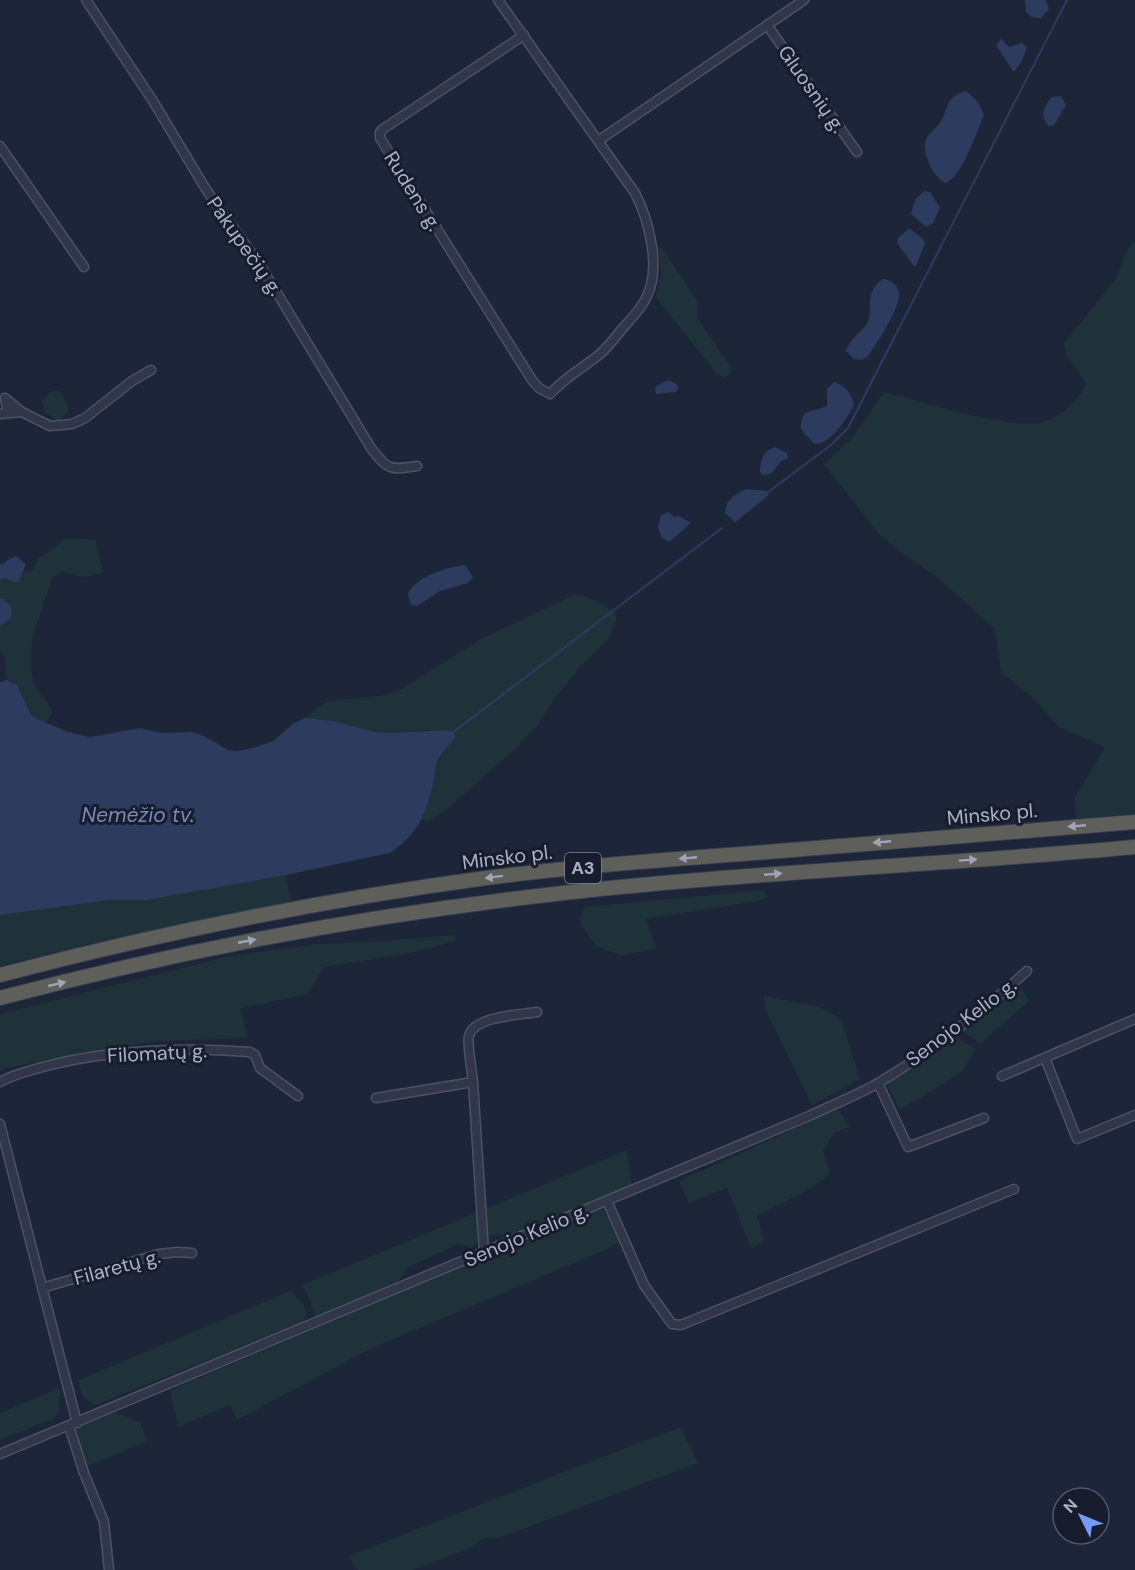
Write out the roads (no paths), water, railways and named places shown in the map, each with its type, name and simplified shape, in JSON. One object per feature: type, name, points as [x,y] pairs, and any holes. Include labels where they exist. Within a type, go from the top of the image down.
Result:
[{"type":"highway","name":"Minsko pl.","points":[[0,975],[208,925],[487,878],[651,861],[1135,822]]},
{"type":"highway","name":"A3","points":[[0,998],[245,941],[471,904],[641,885],[1135,847]]},
{"type":"street","name":"Pakupečių g.","points":[[86,0],[153,100],[207,192],[260,265],[378,457],[393,469],[417,466]]},
{"type":"street","points":[[498,0],[598,141],[804,0]]},
{"type":"street","name":"Gluosnių g.","points":[[767,25],[857,152]]},
{"type":"street","name":"Rudens g.","points":[[524,35],[383,129],[380,132],[380,138],[532,380],[539,388],[550,394],[610,344],[647,297],[653,276],[653,258],[644,211],[635,193],[598,141]]},
{"type":"street","points":[[0,146],[84,267]]},
{"type":"street","points":[[2,394],[22,412],[50,426],[72,424],[151,370]]},
{"type":"street","points":[[2,394],[4,413],[22,412]]},
{"type":"street","name":"Senojo Kelio g.","points":[[0,1454],[809,1116],[878,1083],[956,1032],[1027,971]]},
{"type":"street","points":[[484,1252],[469,1037],[472,1030],[485,1021],[537,1012]]},
{"type":"street","points":[[1002,1076],[1135,1019]]},
{"type":"street","name":"Filomatų g.","points":[[0,1082],[70,1060],[155,1049],[211,1049],[250,1052],[255,1055],[260,1068],[298,1096]]},
{"type":"street","points":[[1045,1058],[1077,1139],[1135,1115]]},
{"type":"street","points":[[376,1098],[473,1082]]},
{"type":"street","points":[[878,1083],[908,1147],[984,1118]]},
{"type":"street","points":[[0,1124],[42,1288],[84,1473],[104,1522],[109,1570]]},
{"type":"street","points":[[607,1201],[644,1285],[672,1324],[681,1324],[1014,1189]]},
{"type":"street","name":"Filaretų g.","points":[[42,1288],[159,1254],[192,1253]]},
{"type":"water","points":[[1025,0],[1046,0],[1049,9],[1041,18],[1032,17],[1026,12]]},
{"type":"water","points":[[1001,39],[1009,47],[1022,43],[1027,47],[1015,71],[996,45]]},
{"type":"water","points":[[966,91],[977,102],[984,115],[963,164],[951,180],[945,183],[932,170],[926,156],[925,143],[928,135],[943,118],[950,100]]},
{"type":"water","points":[[1061,96],[1066,105],[1054,125],[1049,126],[1043,115],[1045,108],[1052,97]]},
{"type":"water","points":[[924,191],[930,192],[940,208],[933,223],[926,227],[911,214],[915,200]]},
{"type":"water","points":[[909,228],[925,243],[916,266],[897,243],[898,238]]},
{"type":"water","points":[[883,279],[891,282],[897,288],[899,294],[896,308],[867,357],[862,360],[854,359],[846,351],[847,347],[866,325],[869,319],[872,291]]},
{"type":"water","points":[[668,380],[677,384],[676,392],[656,394],[655,387]]},
{"type":"water","points":[[834,382],[847,391],[854,405],[843,423],[827,440],[814,444],[801,429],[801,422],[808,412],[827,406],[827,389]]},
{"type":"water","points":[[775,447],[787,453],[788,458],[781,461],[771,474],[762,475],[760,468],[763,457]]},
{"type":"water","points":[[746,489],[769,491],[768,496],[735,522],[725,513],[727,504],[731,498]]},
{"type":"water","points":[[669,512],[674,517],[679,516],[691,523],[669,542],[662,538],[658,527],[661,515]]},
{"type":"water","points":[[16,556],[26,564],[19,581],[16,583],[6,578],[0,579],[0,563],[2,565]]},
{"type":"water","points":[[465,565],[473,577],[468,583],[440,591],[417,606],[411,605],[408,595],[416,583],[441,570]]},
{"type":"water","points":[[2,598],[9,605],[12,613],[9,620],[0,625],[0,599]]},
{"type":"water","name":"Nemėžio tv.","points":[[7,680],[17,685],[33,717],[68,732],[90,737],[140,728],[161,733],[192,732],[228,750],[237,751],[273,741],[294,723],[305,718],[334,721],[375,732],[449,730],[454,732],[455,737],[437,761],[428,804],[419,823],[406,840],[389,853],[286,875],[147,900],[110,900],[0,915],[0,682]]},
{"type":"waterway","points":[[767,493],[831,445],[848,428],[1067,0]]},
{"type":"waterway","points":[[452,733],[722,528]]}]
